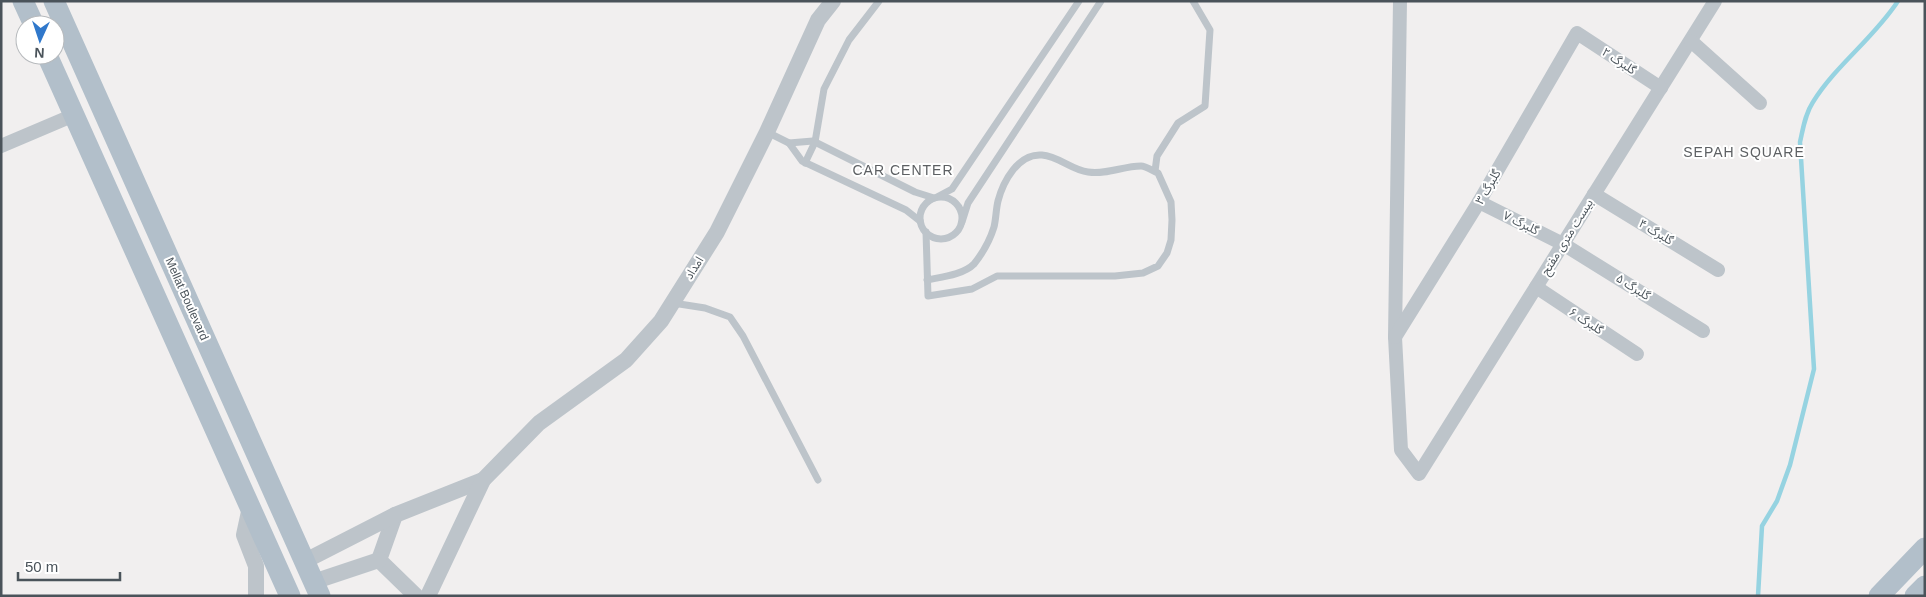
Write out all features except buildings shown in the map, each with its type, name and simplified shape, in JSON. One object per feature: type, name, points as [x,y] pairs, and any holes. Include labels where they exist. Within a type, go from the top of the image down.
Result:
[{"type":"main road","points":[[23,1],[29,15]]},
{"type":"main road","name":"Mellat Boulevard","points":[[54,1],[316,589]]},
{"type":"main road","points":[[52,65],[290,595],[316,589]]},
{"type":"main road","points":[[74,115],[99,102]]},
{"type":"main road","points":[[1879,596],[1925,548]]},
{"type":"main road","points":[[280,573],[304,562]]},
{"type":"main road","points":[[1915,596],[1925,586]]},
{"type":"street","name":"امداد","points":[[484,480],[539,423],[626,360],[662,321],[717,232],[767,132],[818,20],[833,1]]},
{"type":"street","points":[[1395,338],[1400,1]]},
{"type":"street","name":"بیست متری مفتح","points":[[1395,338],[1401,450],[1419,474],[1715,1]]},
{"type":"street","name":"گلبرگ ۳","points":[[1395,338],[1479,202],[1577,33]]},
{"type":"street","name":"گلبرگ ۲","points":[[1577,33],[1661,88]]},
{"type":"street","points":[[1690,41],[1760,103]]},
{"type":"street","points":[[1,146],[74,115]]},
{"type":"street","name":"گلبرگ ۴","points":[[1594,194],[1718,270]]},
{"type":"street","name":"گلبرگ ۷","points":[[1479,202],[1563,244]]},
{"type":"street","name":"گلبرگ ۵","points":[[1563,244],[1703,331]]},
{"type":"street","name":"گلبرگ ۶","points":[[1536,288],[1637,354]]},
{"type":"street","points":[[304,562],[395,516],[484,480]]},
{"type":"street","points":[[428,596],[484,480]]},
{"type":"street","points":[[250,507],[244,535],[256,566],[256,596]]},
{"type":"street","points":[[316,589],[379,560],[395,516]]},
{"type":"street","points":[[379,560],[416,596]]},
{"type":"lane","points":[[806,163],[815,142],[824,89],[849,40],[879,1]]},
{"type":"lane","points":[[920,221],[923,207],[935,197],[952,189],[1079,1]]},
{"type":"lane","points":[[926,232],[938,238],[944,238],[956,233],[968,203],[1101,1]]},
{"type":"lane","points":[[1154,172],[1157,156],[1178,123],[1205,106],[1210,30],[1193,1]]},
{"type":"lane","points":[[767,132],[789,143],[802,161],[906,210],[920,221],[926,232],[927,280],[928,296],[972,290],[997,276],[1114,276],[1143,273],[1158,266],[1167,253],[1171,240],[1171,202],[1165,185],[1158,173],[1142,166],[1098,173],[1081,171],[1065,162],[1042,155],[1028,157],[1016,166],[1004,184],[998,202],[994,227],[984,250],[972,266],[951,276],[927,280]]},
{"type":"lane","points":[[789,143],[815,142],[915,192],[935,197],[944,197],[956,203],[960,208],[962,222]]},
{"type":"lane","points":[[672,303],[705,308],[730,318],[743,336],[818,480]]},
{"type":"waterway","points":[[1758,596],[1762,526],[1777,501],[1790,465],[1814,369],[1800,142],[1803,127],[1810,107],[1822,89],[1878,27],[1898,1]]},
{"type":"district","name":"SEPAH SQUARE","points":[[1744,152]]},
{"type":"district","name":"CAR CENTER","points":[[903,170]]}]
